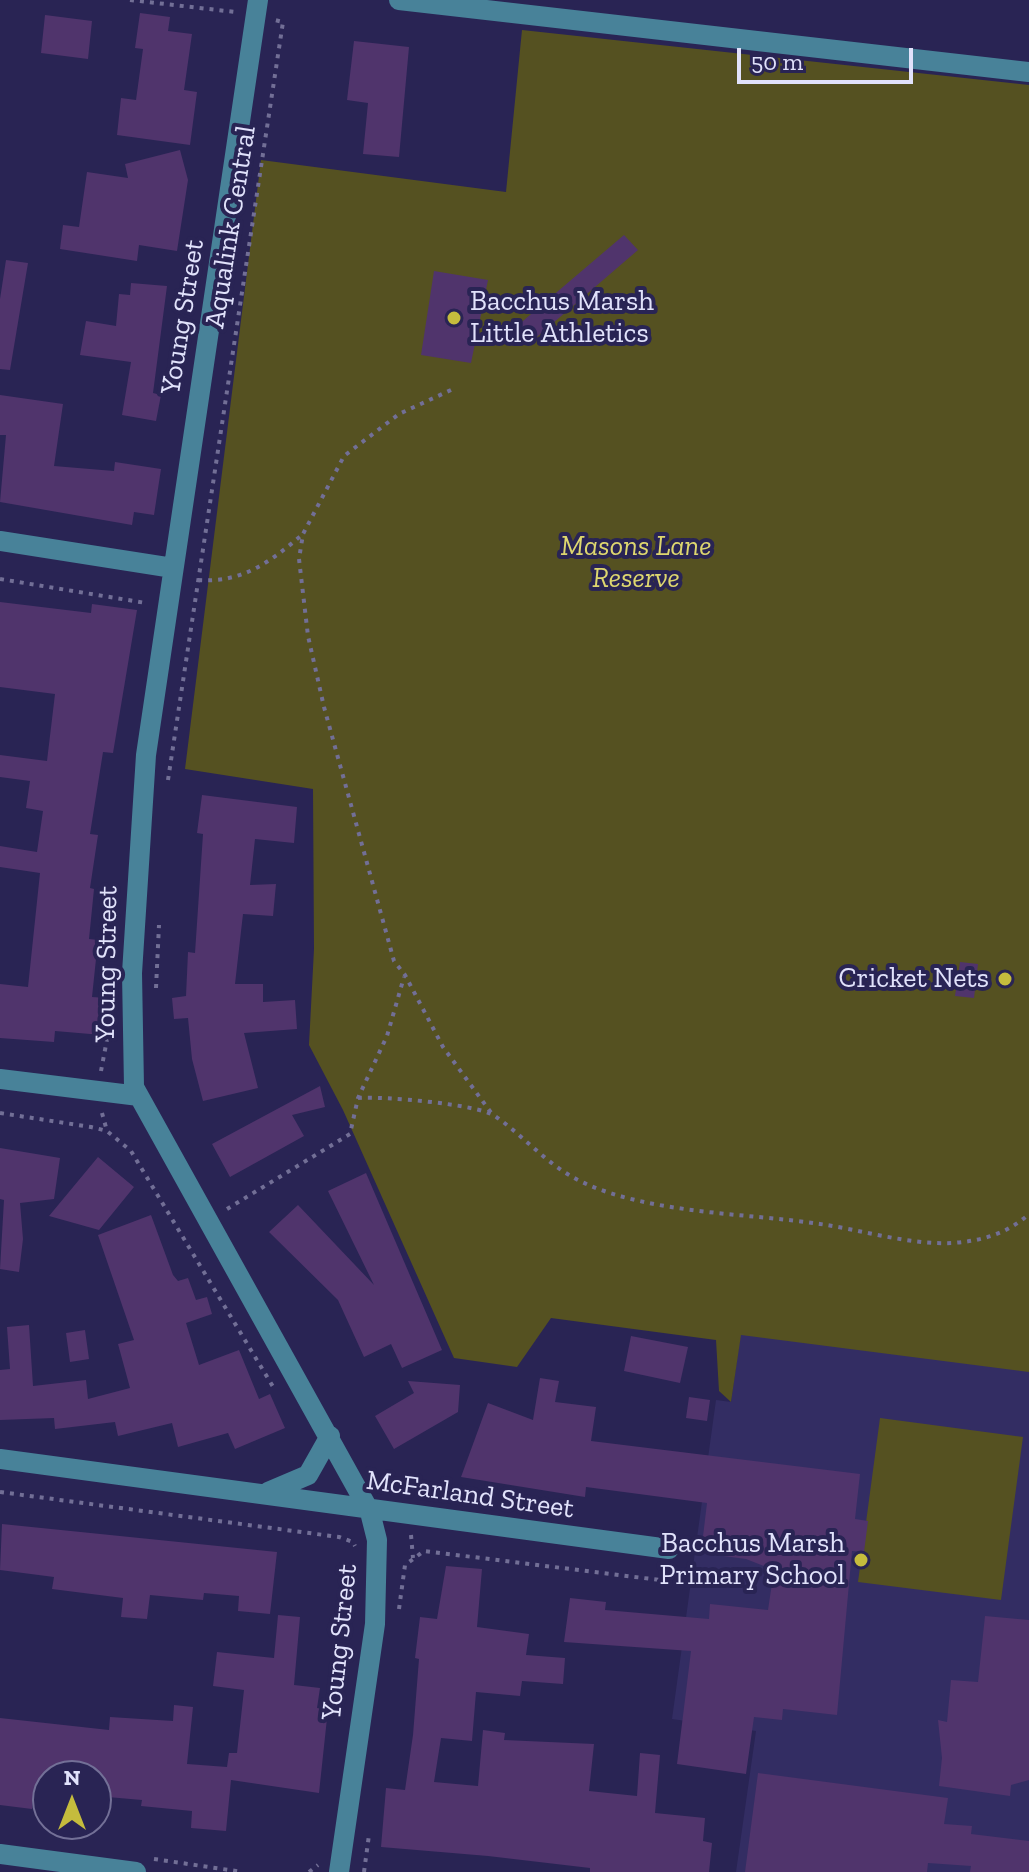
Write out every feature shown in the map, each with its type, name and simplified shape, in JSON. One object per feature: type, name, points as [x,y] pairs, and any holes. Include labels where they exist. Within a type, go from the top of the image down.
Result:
[{"type":"street","points":[[399,0],[1029,72]]},
{"type":"street","name":"Young Street","points":[[257,8],[146,755],[132,973],[134,1087],[370,1512],[378,1553],[375,1624],[331,1867]]},
{"type":"street","points":[[0,541],[173,573]]},
{"type":"street","points":[[0,1079],[139,1096]]},
{"type":"street","points":[[264,1494],[308,1475],[330,1436]]},
{"type":"street","name":"McFarland Street","points":[[0,1459],[264,1494],[370,1512],[669,1549]]},
{"type":"street","points":[[0,1854],[136,1872]]},
{"type":"path","points":[[130,0],[257,8]]},
{"type":"path","name":"Aqualink Central","points":[[168,782],[283,22],[257,8]]},
{"type":"path","points":[[451,390],[399,414],[344,456],[303,534],[299,559],[308,636],[324,707],[380,915],[394,961],[405,975],[443,1047],[492,1114],[553,1164],[582,1182],[653,1203],[949,1243],[1012,1230],[1029,1214]]},
{"type":"path","points":[[173,573],[222,582],[253,572],[303,534]]},
{"type":"path","points":[[0,579],[136,598],[146,603],[144,617]]},
{"type":"path","points":[[156,1001],[159,923]]},
{"type":"path","points":[[207,1221],[350,1134],[358,1098],[387,1036],[405,975]]},
{"type":"path","points":[[94,1075],[103,1069],[107,1056],[110,1018]]},
{"type":"path","points":[[358,1098],[380,1096],[492,1114]]},
{"type":"path","points":[[0,1113],[107,1131],[131,1151],[283,1403]]},
{"type":"path","points":[[0,1492],[339,1537],[353,1542],[358,1557]]},
{"type":"path","points":[[397,1619],[405,1565],[424,1551],[684,1583]]},
{"type":"path","points":[[364,1872],[370,1825]]},
{"type":"path","points":[[309,1872],[331,1867]]},
{"type":"shaded area","name":"Bacchus Marsh Primary School","points":[[754,1235],[1029,1273],[1029,1872],[736,1872],[756,1731],[672,1719],[716,1400],[731,1402]]},
{"type":"green space","name":"Masons Lane Reserve","points":[[522,30],[1029,85],[1029,1372],[741,1335],[731,1402],[719,1391],[716,1340],[551,1318],[517,1367],[454,1358],[343,1110],[309,1045],[314,949],[313,789],[185,769],[261,160],[506,192]]},
{"type":"green space","points":[[880,1418],[1023,1437],[1001,1600],[858,1582]]},
{"type":"building","points":[[140,13],[170,17],[168,31],[192,34],[184,90],[197,92],[190,145],[117,135],[121,98],[136,100],[143,49],[135,48]]},
{"type":"building","points":[[45,15],[92,21],[88,59],[41,53]]},
{"type":"building","points":[[354,41],[409,47],[399,157],[363,154],[368,103],[347,100]]},
{"type":"building","points":[[180,150],[188,180],[177,251],[139,245],[137,261],[60,249],[63,225],[79,227],[87,172],[128,178],[125,164]]},
{"type":"building","points":[[624,235],[638,250],[531,342],[517,326]]},
{"type":"building","points":[[6,260],[28,263],[10,370],[0,369],[0,299]]},
{"type":"building","name":"Bacchus Marsh Little Athletics","points":[[434,271],[488,280],[471,363],[421,355]]},
{"type":"building","points":[[131,283],[167,286],[153,393],[161,395],[156,421],[122,415],[131,362],[80,355],[86,321],[116,326],[119,294],[130,295]]},
{"type":"building","points":[[0,395],[63,404],[54,466],[114,471],[115,462],[161,469],[154,515],[134,512],[132,525],[0,502],[6,435],[0,435]]},
{"type":"building","points":[[0,602],[91,613],[92,604],[137,610],[113,753],[103,752],[90,834],[98,835],[90,888],[94,889],[89,939],[98,940],[92,997],[106,998],[102,1035],[55,1031],[54,1042],[0,1038],[0,984],[28,987],[40,873],[0,867],[0,846],[37,852],[43,811],[26,808],[30,781],[0,777],[0,755],[47,761],[55,694],[0,687]]},
{"type":"building","points":[[202,795],[297,807],[294,843],[255,839],[250,885],[276,884],[273,916],[243,914],[235,984],[263,984],[263,1002],[295,1000],[297,1029],[244,1033],[258,1088],[203,1101],[192,1059],[188,1018],[174,1019],[172,998],[186,996],[188,952],[195,953],[203,834],[197,833]]},
{"type":"building","points":[[960,962],[978,964],[974,998],[955,996]]},
{"type":"building","points":[[320,1086],[325,1107],[292,1115],[304,1136],[230,1177],[212,1144]]},
{"type":"building","points":[[0,1148],[60,1158],[54,1199],[20,1203],[23,1239],[19,1272],[0,1269],[4,1200],[0,1199]]},
{"type":"building","points":[[98,1157],[134,1187],[99,1230],[49,1216]]},
{"type":"building","points":[[366,1173],[442,1350],[402,1368],[391,1344],[364,1357],[338,1300],[269,1232],[298,1205],[374,1285],[328,1191]]},
{"type":"building","points":[[151,1215],[173,1275],[178,1281],[188,1278],[196,1300],[207,1297],[212,1314],[186,1323],[199,1365],[239,1350],[259,1399],[270,1394],[285,1428],[235,1449],[228,1433],[178,1447],[172,1423],[118,1436],[115,1422],[55,1429],[54,1418],[0,1420],[0,1370],[10,1369],[7,1327],[29,1325],[33,1386],[86,1380],[88,1399],[130,1388],[118,1344],[134,1340],[98,1235]]},
{"type":"building","points":[[85,1330],[89,1359],[70,1362],[66,1333]]},
{"type":"building","points":[[631,1336],[688,1347],[680,1383],[624,1371]]},
{"type":"building","points":[[540,1378],[559,1381],[555,1402],[596,1407],[591,1441],[860,1474],[855,1519],[868,1521],[864,1552],[852,1551],[837,1715],[783,1709],[782,1720],[754,1717],[746,1774],[677,1764],[691,1651],[564,1642],[570,1598],[606,1602],[605,1610],[709,1619],[710,1604],[768,1610],[774,1570],[746,1559],[701,1553],[707,1503],[586,1487],[585,1497],[461,1477],[488,1403],[533,1420]]},
{"type":"building","points":[[408,1381],[460,1385],[458,1412],[394,1449],[375,1416],[414,1393]]},
{"type":"building","points":[[689,1397],[710,1400],[707,1421],[686,1418]]},
{"type":"building","points":[[2,1524],[277,1552],[270,1614],[238,1611],[239,1596],[204,1593],[203,1600],[150,1595],[147,1619],[121,1617],[123,1598],[52,1589],[54,1577],[0,1570]]},
{"type":"building","points":[[446,1566],[482,1569],[477,1627],[529,1634],[526,1655],[565,1658],[563,1684],[522,1681],[520,1696],[476,1692],[472,1741],[441,1738],[434,1782],[478,1786],[483,1730],[505,1733],[504,1740],[594,1744],[589,1791],[637,1796],[640,1753],[660,1755],[655,1813],[705,1818],[703,1841],[712,1843],[709,1872],[590,1872],[590,1868],[381,1847],[386,1788],[405,1790],[413,1735],[419,1659],[415,1658],[420,1617],[437,1619]]},
{"type":"building","points":[[278,1615],[300,1617],[294,1685],[320,1688],[317,1708],[328,1709],[319,1793],[231,1780],[226,1831],[191,1828],[192,1811],[141,1806],[142,1800],[112,1797],[112,1760],[32,1760],[32,1809],[0,1805],[0,1718],[109,1730],[110,1717],[173,1721],[174,1705],[193,1707],[187,1764],[227,1767],[229,1753],[237,1753],[244,1690],[213,1686],[217,1652],[274,1658]]},
{"type":"building","points":[[985,1616],[1029,1620],[1029,1780],[1011,1785],[1010,1796],[939,1786],[942,1758],[938,1720],[947,1722],[951,1680],[978,1682]]},
{"type":"building","points":[[758,1773],[948,1798],[944,1824],[972,1826],[971,1834],[1029,1841],[1029,1872],[970,1872],[971,1866],[928,1863],[927,1872],[745,1872]]},
{"type":"place","name":"Bacchus Marsh Little Athletics","points":[[454,318]]},
{"type":"place","name":"Cricket Nets","points":[[1005,979]]},
{"type":"place","name":"Bacchus Marsh Primary School","points":[[861,1560]]}]
